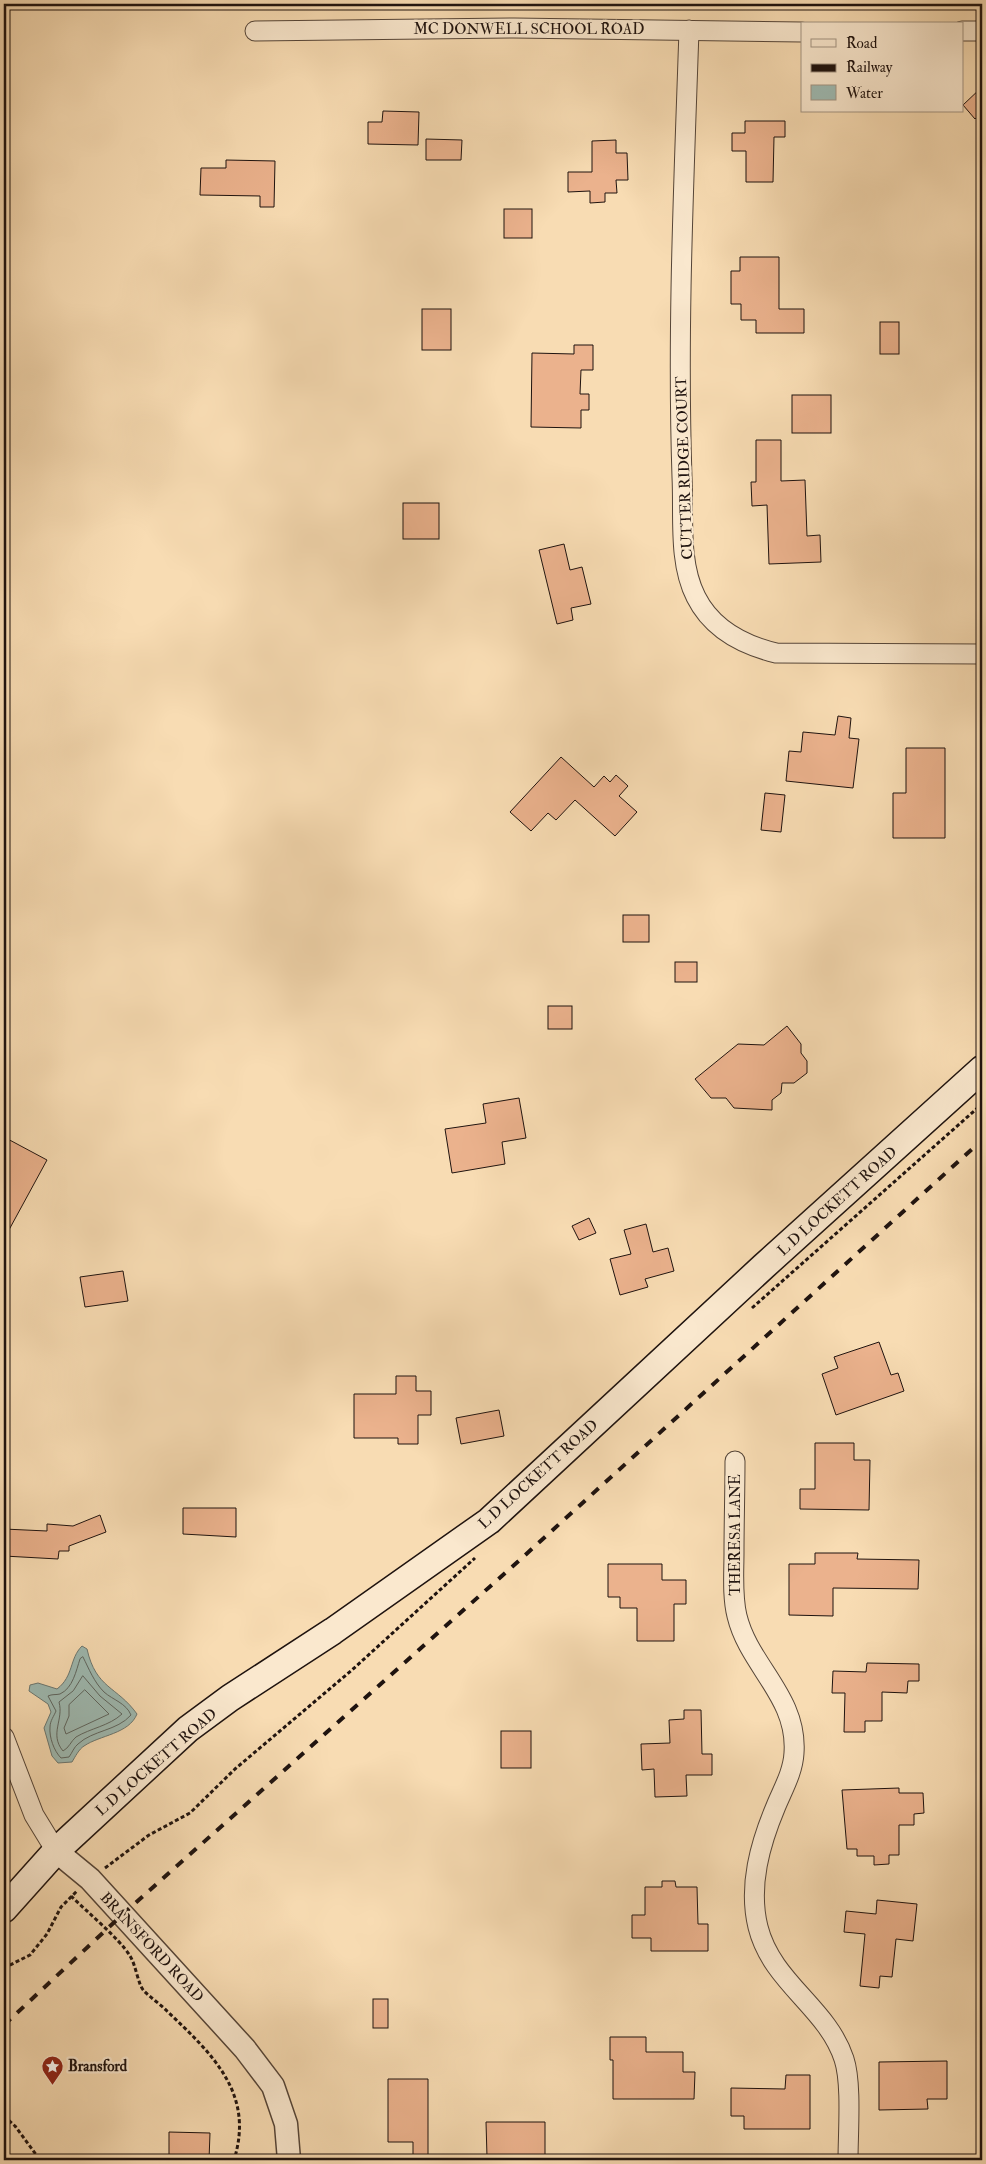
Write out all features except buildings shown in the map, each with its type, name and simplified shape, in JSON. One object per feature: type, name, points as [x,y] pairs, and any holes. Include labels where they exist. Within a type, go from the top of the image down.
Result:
[{"type":"main road","name":"L D LOCKETT ROAD","points":[[4,1909],[56,1851],[188,1729],[230,1698],[333,1632],[489,1521],[764,1266],[982,1069]]},
{"type":"street","name":"MC DONWELL SCHOOL ROAD","points":[[255,31],[514,28],[801,32]]},
{"type":"street","name":"CUTTER RIDGE COURT","points":[[689,30],[680,424],[685,550],[688,580],[696,598],[710,618],[734,638],[755,648],[776,653],[982,654]]},
{"type":"street","points":[[964,32],[982,31]]},
{"type":"street","name":"THERESA LANE","points":[[735,1461],[734,1578],[736,1615],[744,1639],[775,1684],[781,1698],[791,1722],[794,1753],[790,1772],[762,1841],[755,1899],[758,1926],[764,1947],[781,1975],[827,2027],[844,2059],[847,2084],[848,2160]]},
{"type":"street","name":"BRANSFORD ROAD","points":[[4,1737],[34,1815],[56,1851],[90,1879],[245,2049],[273,2086],[286,2124],[290,2160]]},
{"type":"path","points":[[71,1896],[129,1954],[137,1970],[142,1990],[167,2010],[223,2069],[239,2113],[241,2133],[234,2160]]},
{"type":"path","points":[[4,2116],[15,2126],[40,2160]]},
{"type":"water","points":[[82,1646],[87,1649],[91,1662],[102,1680],[137,1714],[128,1726],[82,1747],[72,1762],[58,1763],[52,1756],[44,1728],[51,1712],[48,1704],[29,1691],[30,1685],[38,1683],[57,1689],[66,1679],[75,1656]]},
{"type":"railway","points":[[4,2025],[122,1915],[523,1557],[982,1140]]},
{"type":"place","name":"Bransford","points":[[52,2085]]}]
